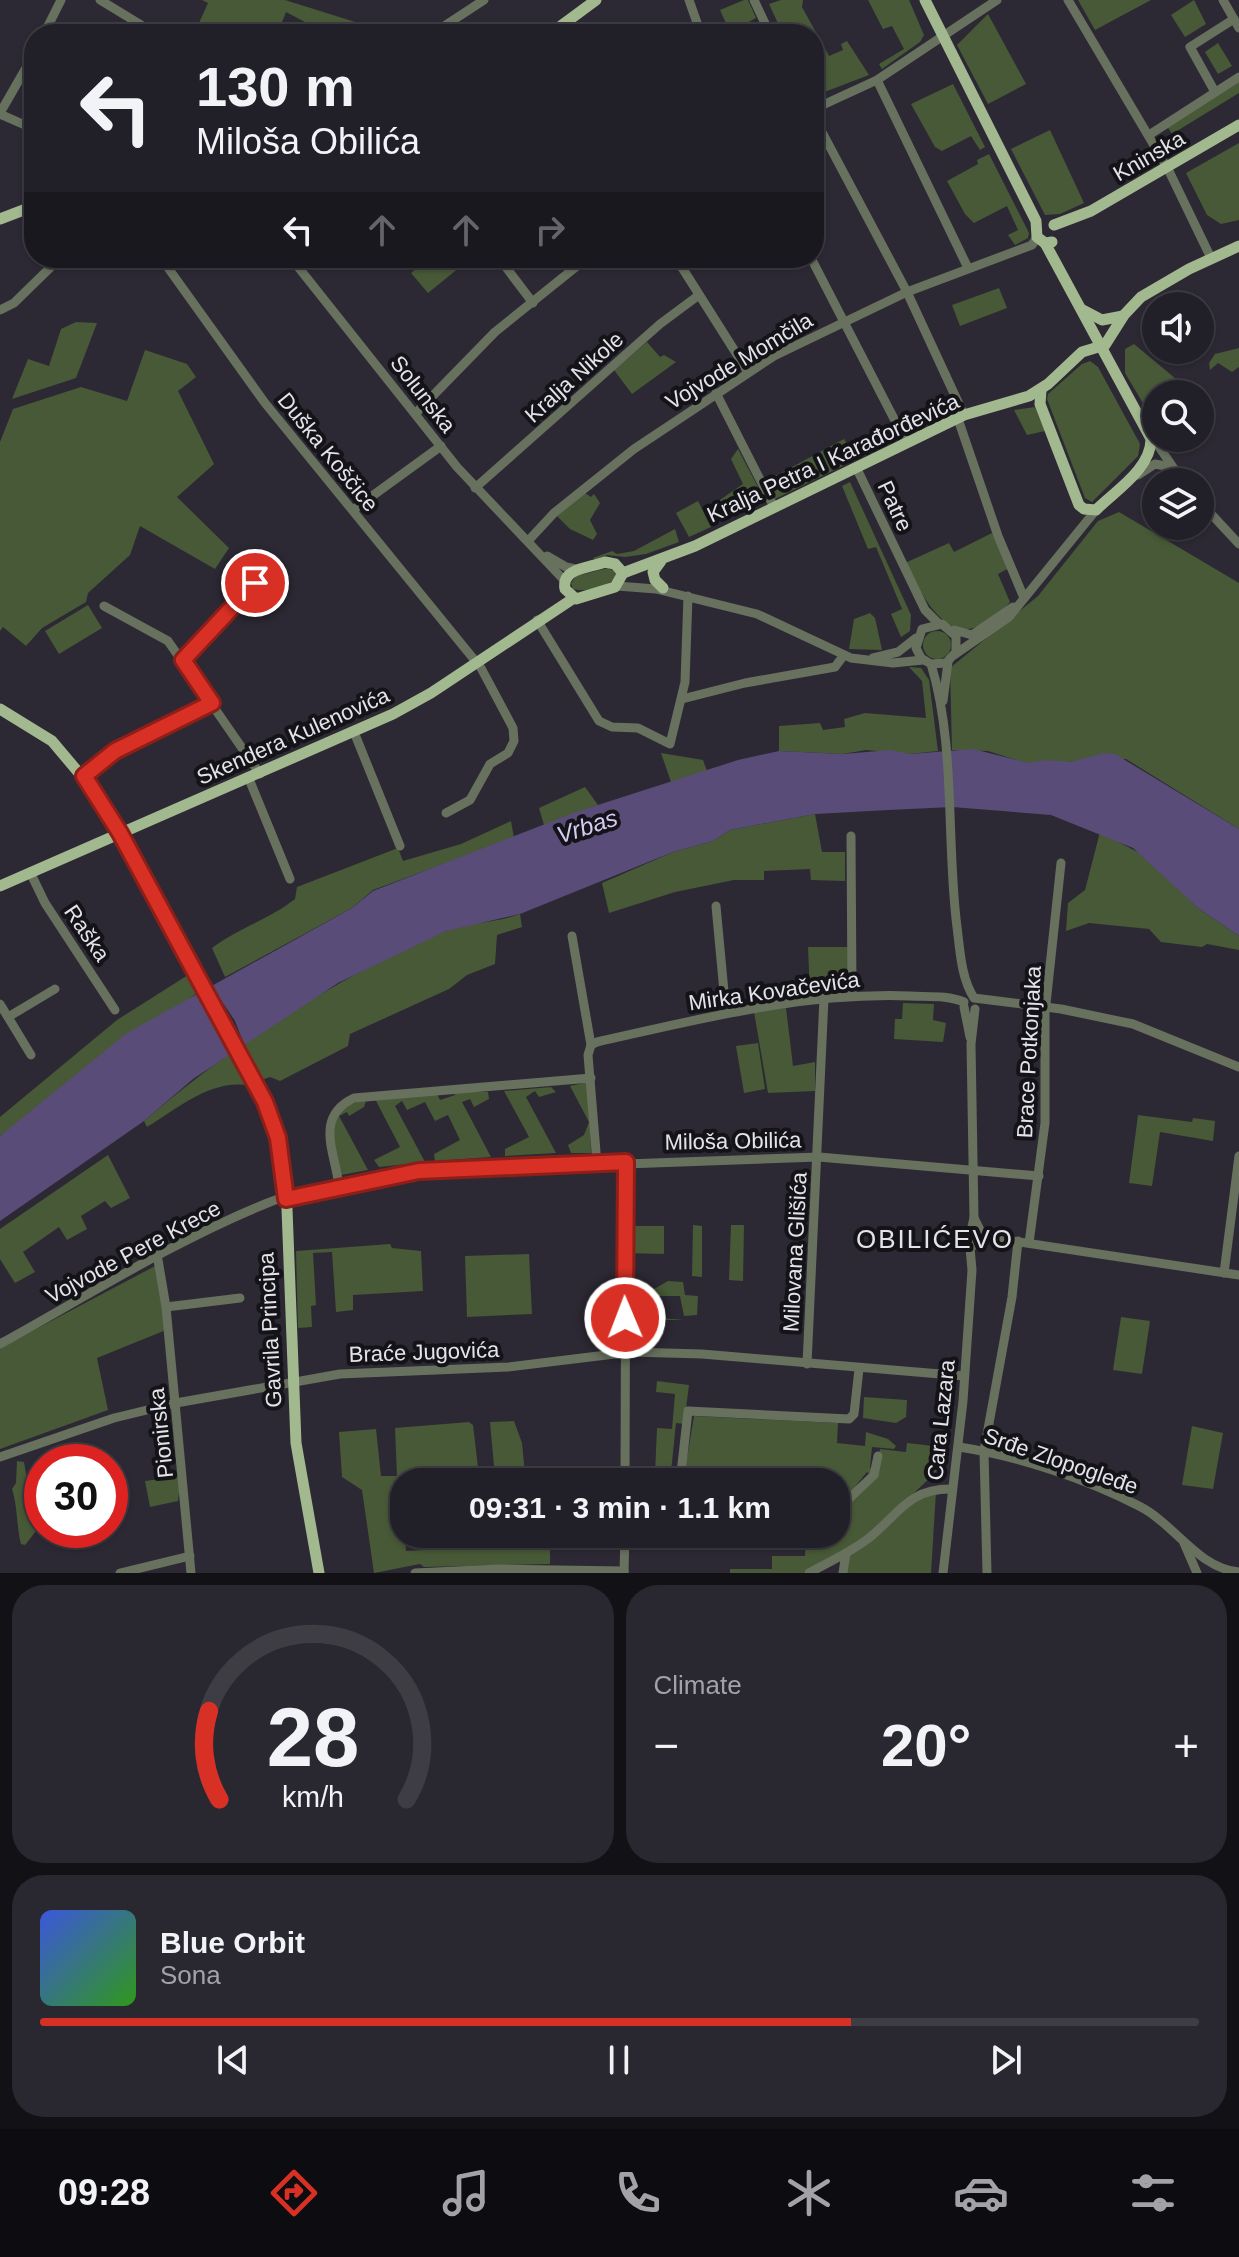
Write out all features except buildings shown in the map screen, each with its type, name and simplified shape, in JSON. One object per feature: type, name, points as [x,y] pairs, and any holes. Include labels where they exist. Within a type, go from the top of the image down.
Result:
[{"type":"main road","points":[[564,24],[596,0]]},
{"type":"main road","points":[[925,0],[942,39],[1046,233],[1100,349],[1142,420]]},
{"type":"main road","name":"Kninska","points":[[1046,233],[1168,169],[1239,125]]},
{"type":"main road","points":[[0,219],[24,210]]},
{"type":"main road","points":[[1100,349],[1123,316],[1148,292],[1239,246]]},
{"type":"main road","points":[[1080,308],[1102,320],[1123,316]]},
{"type":"main road","points":[[1076,357],[1086,338],[1080,308]]},
{"type":"main road","name":"Kralja Petra I Karađorđevića","points":[[623,573],[669,557],[961,417],[1013,402],[1041,390],[1076,357],[1085,351],[1100,349]]},
{"type":"main road","points":[[1041,390],[1040,404],[1081,507],[1096,510],[1120,489],[1147,452]]},
{"type":"main road","name":"Kralja Petra I Karađorđevića","points":[[1013,402],[1040,404]]},
{"type":"main road","points":[[663,588],[655,580],[653,572],[669,557]]},
{"type":"main road","name":"Kralja Petra I Karađorđevića","points":[[568,589],[569,573],[612,563],[669,557]]},
{"type":"main road","points":[[568,589],[617,586],[623,573],[612,563]]},
{"type":"main road","name":"Skendera Kulenovića","points":[[0,886],[354,732],[431,693],[538,619],[568,589]]},
{"type":"main road","name":"Gavrila Principa","points":[[0,709],[52,741],[84,776],[120,833],[258,1089],[278,1138],[286,1199],[292,1380],[301,1484],[319,1573]]},
{"type":"street","points":[[49,24],[61,0]]},
{"type":"street","points":[[100,0],[140,24]]},
{"type":"street","points":[[447,24],[484,0]]},
{"type":"street","points":[[689,0],[697,24]]},
{"type":"street","points":[[754,0],[765,24]]},
{"type":"street","points":[[824,104],[877,80],[997,0]]},
{"type":"street","points":[[1068,0],[1168,169],[1206,260]]},
{"type":"street","points":[[1215,92],[1190,47],[1236,24],[1223,0]]},
{"type":"street","points":[[24,71],[0,113],[24,124]]},
{"type":"street","points":[[1149,135],[1239,77]]},
{"type":"street","points":[[877,80],[968,268]]},
{"type":"street","points":[[824,136],[907,292],[961,417],[1022,601]]},
{"type":"street","name":"Vojvode Momčila","points":[[530,543],[541,525],[611,467],[748,372],[843,321],[907,292],[1032,245],[1046,233]]},
{"type":"street","points":[[0,310],[14,303],[50,268]]},
{"type":"street","name":"Duška Koščice","points":[[168,268],[250,383],[476,662]]},
{"type":"street","name":"Solunska","points":[[299,268],[475,488],[530,543],[568,589]]},
{"type":"street","points":[[507,268],[533,303]]},
{"type":"street","points":[[416,413],[495,332],[575,268]]},
{"type":"street","points":[[682,268],[748,372]]},
{"type":"street","points":[[816,268],[906,442]]},
{"type":"street","name":"Kralja Nikole","points":[[475,488],[660,324],[699,295]]},
{"type":"street","points":[[716,393],[774,507]]},
{"type":"street","points":[[353,510],[441,446]]},
{"type":"street","points":[[1162,452],[1171,467]]},
{"type":"street","points":[[1120,489],[1153,465],[1171,467]]},
{"type":"street","name":"Patre","points":[[856,467],[925,610],[957,640],[943,683],[944,729]]},
{"type":"street","points":[[1072,540],[1081,521],[1081,507]]},
{"type":"street","points":[[623,573],[683,595],[757,614],[844,655],[893,663],[951,659],[1000,625],[1096,510]]},
{"type":"street","points":[[1214,517],[1239,544]]},
{"type":"street","name":"Solunska","points":[[530,543],[560,564],[580,570]]},
{"type":"street","name":"Patre","points":[[900,560],[920,633],[917,651],[927,662],[944,729]]},
{"type":"street","points":[[183,660],[255,583]]},
{"type":"street","points":[[617,586],[683,595]]},
{"type":"street","points":[[538,619],[599,721],[612,727],[638,728],[669,744],[673,740],[682,699],[683,595]]},
{"type":"street","points":[[865,659],[898,652],[920,633],[944,626],[972,635],[1022,601]]},
{"type":"street","points":[[104,606],[162,636],[183,660],[255,776],[290,879]]},
{"type":"street","points":[[682,699],[745,683],[835,667],[844,655]]},
{"type":"street","points":[[446,813],[474,796],[490,764],[508,753],[514,741],[513,728],[476,662]]},
{"type":"street","points":[[84,776],[115,751],[212,703]]},
{"type":"street","name":"Cara Lazara","points":[[943,1573],[959,1447],[972,1270],[969,1236],[974,1218],[970,1004],[963,980],[952,884],[944,729]]},
{"type":"street","points":[[354,732],[400,846]]},
{"type":"street","points":[[851,836],[852,994]]},
{"type":"street","name":"Brace Potkonjaka","points":[[1029,1243],[1045,1123],[1046,1008],[1061,863]]},
{"type":"street","name":"Raška","points":[[31,874],[45,903],[115,1010]]},
{"type":"street","points":[[716,906],[726,1013]]},
{"type":"street","points":[[572,936],[591,1045],[588,1055],[597,1164]]},
{"type":"street","points":[[946,997],[963,980]]},
{"type":"street","points":[[8,1017],[55,989]]},
{"type":"street","name":"Mirka Kovačevića","points":[[591,1045],[726,1013],[852,994],[946,997],[970,1004],[1046,1008],[1133,1024],[1239,1067]]},
{"type":"street","name":"Milovana Glišića","points":[[807,1364],[824,998]]},
{"type":"street","points":[[0,1004],[31,1055]]},
{"type":"street","points":[[339,1186],[328,1129],[335,1112],[354,1098],[591,1078]]},
{"type":"street","points":[[1224,1273],[1239,1156]]},
{"type":"street","name":"Miloša Obilića","points":[[286,1199],[419,1171],[626,1162],[819,1157],[1039,1176]]},
{"type":"street","points":[[625,1468],[626,1162]]},
{"type":"street","name":"Vojvode Pere Krece","points":[[0,1344],[157,1254],[265,1204],[286,1199]]},
{"type":"street","name":"Cara Lazara","points":[[972,1270],[981,1232],[974,1218]]},
{"type":"street","points":[[999,1239],[973,1244],[969,1236],[974,1231],[981,1232],[999,1239],[1239,1275]]},
{"type":"street","points":[[987,1573],[984,1451],[1012,1297],[1018,1241]]},
{"type":"street","name":"Pionirska","points":[[157,1254],[166,1307],[191,1573]]},
{"type":"street","points":[[166,1307],[240,1298]]},
{"type":"street","name":"Braće Jugovića","points":[[0,1457],[88,1425],[176,1403],[292,1380],[340,1374],[508,1367],[624,1352],[964,1376]]},
{"type":"street","points":[[681,1468],[685,1425],[691,1410],[852,1418],[859,1369]]},
{"type":"street","name":"Srđe Zlopogleđe","points":[[959,1447],[984,1451],[1129,1501],[1158,1517],[1206,1560],[1226,1570],[1239,1572]]},
{"type":"street","points":[[850,1498],[874,1475],[878,1456]]},
{"type":"street","points":[[809,1573],[869,1538],[915,1496],[925,1491],[952,1489]]},
{"type":"street","points":[[1181,1536],[1197,1573]]},
{"type":"street","points":[[415,1573],[511,1569],[624,1572],[625,1548]]},
{"type":"street","points":[[843,1573],[846,1553]]},
{"type":"street","points":[[120,1573],[190,1556]]},
{"type":"street","name":"Srđe Zlopogleđe","points":[[1210,1573],[1226,1570]]},
{"type":"green space","points":[[202,0],[285,0],[362,24],[309,24],[286,12],[281,24],[199,24],[208,3]]},
{"type":"green space","points":[[748,0],[756,18],[745,24],[726,24],[720,10]]},
{"type":"green space","points":[[781,0],[803,0],[802,7],[811,24],[778,24],[769,4]]},
{"type":"green space","points":[[868,0],[909,0],[924,35],[920,42],[882,69],[879,64],[904,49],[892,26],[883,29]]},
{"type":"green space","points":[[1078,0],[1151,0],[1095,30]]},
{"type":"green space","points":[[1194,0],[1206,24],[1185,37],[1171,15]]},
{"type":"green space","points":[[988,14],[1026,84],[988,104],[957,45]]},
{"type":"green space","points":[[847,41],[869,75],[824,92],[824,47],[829,56],[843,50],[841,44]]},
{"type":"green space","points":[[1218,43],[1232,66],[1218,74],[1205,52]]},
{"type":"green space","points":[[1239,81],[1239,93],[1172,134],[1167,126]]},
{"type":"green space","points":[[953,84],[985,147],[980,150],[971,136],[942,151],[935,147],[911,104]]},
{"type":"green space","points":[[1050,130],[1084,203],[1060,214],[1045,215],[1011,149]]},
{"type":"green space","points":[[1239,143],[1239,220],[1221,224],[1207,215],[1186,173]]},
{"type":"green space","points":[[989,154],[1029,233],[1028,238],[1015,245],[1008,235],[1018,230],[1007,206],[974,223],[965,214],[947,181],[978,164],[977,160]]},
{"type":"green space","points":[[417,268],[459,268],[428,293],[411,273]]},
{"type":"green space","points":[[999,288],[1007,308],[960,326],[952,305]]},
{"type":"green space","points":[[76,322],[97,323],[76,378],[12,399],[28,359],[49,366],[61,329]]},
{"type":"green space","points":[[647,342],[660,357],[664,355],[676,362],[632,394],[614,370]]},
{"type":"green space","points":[[1134,344],[1142,351],[1142,364],[1158,364],[1177,380],[1142,380],[1142,402],[1125,373],[1125,349]]},
{"type":"green space","points":[[1239,348],[1239,367],[1232,372],[1218,363],[1210,370],[1209,364],[1214,364],[1215,354]]},
{"type":"green space","points":[[145,350],[187,364],[196,377],[178,391],[214,464],[177,497],[229,548],[215,569],[140,526],[130,555],[88,593],[86,602],[42,628],[26,646],[3,627],[0,631],[0,442],[13,409],[81,387],[127,401]]},
{"type":"green space","points":[[1090,361],[1098,367],[1140,444],[1138,456],[1092,502],[1085,498],[1047,399],[1048,394],[1082,364]]},
{"type":"green space","points":[[1035,407],[1045,431],[1027,435],[1014,410]]},
{"type":"green space","points":[[844,439],[857,459],[775,499],[766,481]]},
{"type":"green space","points":[[738,449],[758,487],[740,497],[745,508],[725,519],[717,502],[743,484],[731,459]]},
{"type":"green space","points":[[850,482],[911,615],[910,631],[901,637],[891,614],[902,609],[876,547],[868,549],[842,486]]},
{"type":"green space","points":[[585,493],[591,497],[594,494],[600,503],[590,520],[597,534],[593,540],[570,529],[557,516]]},
{"type":"green space","points":[[698,501],[711,527],[689,537],[676,513]]},
{"type":"green space","points":[[1119,512],[1142,526],[1142,540],[1166,540],[1239,583],[1239,829],[1126,759],[1029,764],[988,751],[952,750],[950,668],[1038,596],[1098,521]]},
{"type":"green space","points":[[675,529],[679,542],[646,554],[593,558],[612,551],[617,554],[634,551]]},
{"type":"green space","points":[[992,533],[1009,568],[998,574],[1010,602],[991,619],[974,628],[960,629],[935,612],[905,563],[949,543],[954,552]]},
{"type":"green space","points":[[608,568],[617,572],[618,577],[603,586],[573,589],[571,583],[576,576]]},
{"type":"green space","points":[[88,605],[102,628],[59,654],[45,631]]},
{"type":"green space","points":[[870,613],[875,618],[882,650],[849,649],[854,619]]},
{"type":"green space","points":[[937,631],[947,635],[951,645],[947,655],[937,659],[927,655],[923,645],[927,635]]},
{"type":"green space","points":[[909,667],[921,668],[929,680],[938,751],[910,754],[866,750],[843,754],[779,751],[779,726],[820,723],[823,730],[845,727],[844,719],[865,713],[926,718],[922,681]]},
{"type":"green space","points":[[661,753],[703,760],[707,771],[671,782]]},
{"type":"green space","points":[[585,787],[598,805],[544,825],[539,808]]},
{"type":"green space","points":[[815,814],[822,852],[845,852],[845,881],[811,880],[810,869],[764,871],[764,880],[734,880],[675,892],[609,913],[602,883],[673,852],[713,841],[730,830]]},
{"type":"green space","points":[[511,821],[514,838],[373,890],[352,908],[225,977],[212,948],[295,899],[297,887],[398,848],[403,861],[461,844]]},
{"type":"green space","points":[[1100,832],[1145,856],[1198,908],[1239,936],[1239,950],[1207,944],[1202,947],[1161,942],[1149,929],[1089,923],[1066,931],[1068,903],[1085,890]]},
{"type":"green space","points":[[520,914],[522,927],[497,935],[495,964],[467,975],[449,989],[350,1034],[348,1046],[280,1081],[270,1077],[264,1079],[266,1085],[251,1091],[247,1085],[233,1085],[207,1091],[147,1127],[144,1121],[213,1066],[324,992],[443,932]]},
{"type":"green space","points":[[808,947],[850,947],[849,989],[810,994]]},
{"type":"green space","points":[[188,975],[197,993],[0,1136],[0,1117],[117,1020]]},
{"type":"green space","points":[[903,1003],[934,1004],[933,1020],[946,1023],[943,1042],[894,1039],[895,1019],[902,1019]]},
{"type":"green space","points":[[786,1008],[793,1066],[815,1062],[815,1091],[768,1093],[754,1012]]},
{"type":"green space","points":[[758,1043],[765,1089],[744,1093],[736,1046]]},
{"type":"green space","points":[[588,1082],[591,1153],[571,1153],[568,1145],[584,1135],[589,1122],[570,1086]]},
{"type":"green space","points":[[551,1087],[556,1092],[539,1097],[535,1091],[526,1097],[556,1153],[505,1156],[505,1149],[529,1137],[504,1091]]},
{"type":"green space","points":[[455,1091],[488,1092],[489,1099],[474,1107],[470,1099],[462,1102],[491,1157],[435,1161],[434,1154],[460,1140],[448,1115],[435,1121],[425,1102],[407,1110],[402,1101],[395,1106],[425,1162],[379,1167],[374,1160],[400,1147],[375,1099],[436,1092],[440,1100],[455,1095]]},
{"type":"green space","points":[[366,1101],[364,1107],[349,1116],[347,1112],[339,1116],[368,1170],[341,1175],[335,1151],[336,1117],[351,1104]]},
{"type":"green space","points":[[1138,1115],[1192,1122],[1193,1118],[1215,1121],[1213,1141],[1160,1132],[1152,1186],[1129,1183]]},
{"type":"green space","points":[[108,1155],[130,1198],[111,1208],[105,1201],[81,1216],[87,1229],[67,1240],[59,1227],[23,1252],[35,1272],[15,1283],[0,1259],[0,1229]]},
{"type":"green space","points":[[693,1225],[702,1226],[702,1277],[692,1276]]},
{"type":"green space","points":[[731,1225],[744,1225],[743,1281],[729,1280]]},
{"type":"green space","points":[[625,1226],[664,1226],[664,1254],[625,1253]]},
{"type":"green space","points":[[390,1244],[392,1248],[421,1251],[423,1291],[353,1295],[353,1310],[336,1312],[332,1252],[313,1253],[316,1305],[311,1306],[312,1327],[298,1328],[296,1251]]},
{"type":"green space","points":[[529,1254],[532,1314],[467,1317],[465,1256]]},
{"type":"green space","points":[[157,1265],[166,1330],[97,1358],[108,1410],[0,1449],[0,1348]]},
{"type":"green space","points":[[668,1281],[683,1282],[685,1295],[698,1296],[697,1315],[684,1316],[680,1296],[635,1296],[637,1316],[684,1320],[651,1320],[650,1343],[644,1345],[627,1340],[628,1285],[649,1292]]},
{"type":"green space","points":[[1121,1317],[1150,1321],[1142,1374],[1113,1370]]},
{"type":"green space","points":[[657,1381],[689,1385],[684,1424],[676,1423],[671,1468],[655,1468],[657,1428],[672,1429],[675,1394],[656,1392]]},
{"type":"green space","points":[[864,1397],[907,1400],[906,1417],[896,1423],[863,1418]]},
{"type":"green space","points":[[694,1416],[838,1423],[837,1443],[865,1446],[866,1432],[888,1439],[896,1446],[894,1449],[872,1447],[870,1468],[875,1469],[872,1477],[867,1472],[850,1493],[850,1468],[685,1468]]},
{"type":"green space","points":[[514,1421],[522,1443],[524,1468],[397,1468],[395,1428],[469,1422],[473,1425],[478,1467],[494,1466],[490,1422]]},
{"type":"green space","points":[[1192,1426],[1223,1433],[1213,1489],[1182,1485]]},
{"type":"green space","points":[[376,1429],[381,1476],[390,1476],[390,1548],[406,1548],[406,1551],[424,1548],[550,1548],[550,1564],[424,1567],[420,1564],[374,1573],[362,1490],[342,1477],[339,1432]]},
{"type":"green space","points":[[907,1443],[942,1447],[939,1468],[868,1536],[850,1548],[850,1498],[878,1469],[880,1449],[906,1452]]},
{"type":"green space","points":[[17,1461],[24,1462],[24,1545],[21,1544],[12,1489],[16,1483]]},
{"type":"green space","points":[[181,1476],[178,1501],[150,1507],[145,1481]]},
{"type":"green space","points":[[936,1492],[931,1573],[845,1573],[847,1554],[915,1497]]},
{"type":"green space","points":[[805,1548],[850,1548],[804,1573],[730,1573],[730,1569],[772,1569],[772,1556],[805,1556]]},
{"type":"water","name":"Vrbas","points":[[973,749],[1029,763],[1046,760],[1071,762],[1104,753],[1115,754],[1239,829],[1239,936],[1198,908],[1133,848],[1051,815],[952,807],[815,814],[730,830],[713,841],[673,852],[520,914],[446,931],[338,983],[193,1079],[144,1121],[0,1221],[0,1136],[127,1033],[352,908],[373,891],[576,812],[738,760],[779,751],[843,754],[890,750],[910,754]]},
{"type":"pier","points":[[209,982],[235,1021],[246,1049],[232,1058],[195,989]]},
{"type":"district","name":"OBILIĆEVO","points":[[935,1239]]},
{"type":"route","points":[[255,583],[207,639],[183,660],[212,703],[115,751],[84,776],[120,833],[265,1102],[278,1138],[286,1199],[298,1194],[419,1171],[626,1162],[625,1318]]}]
